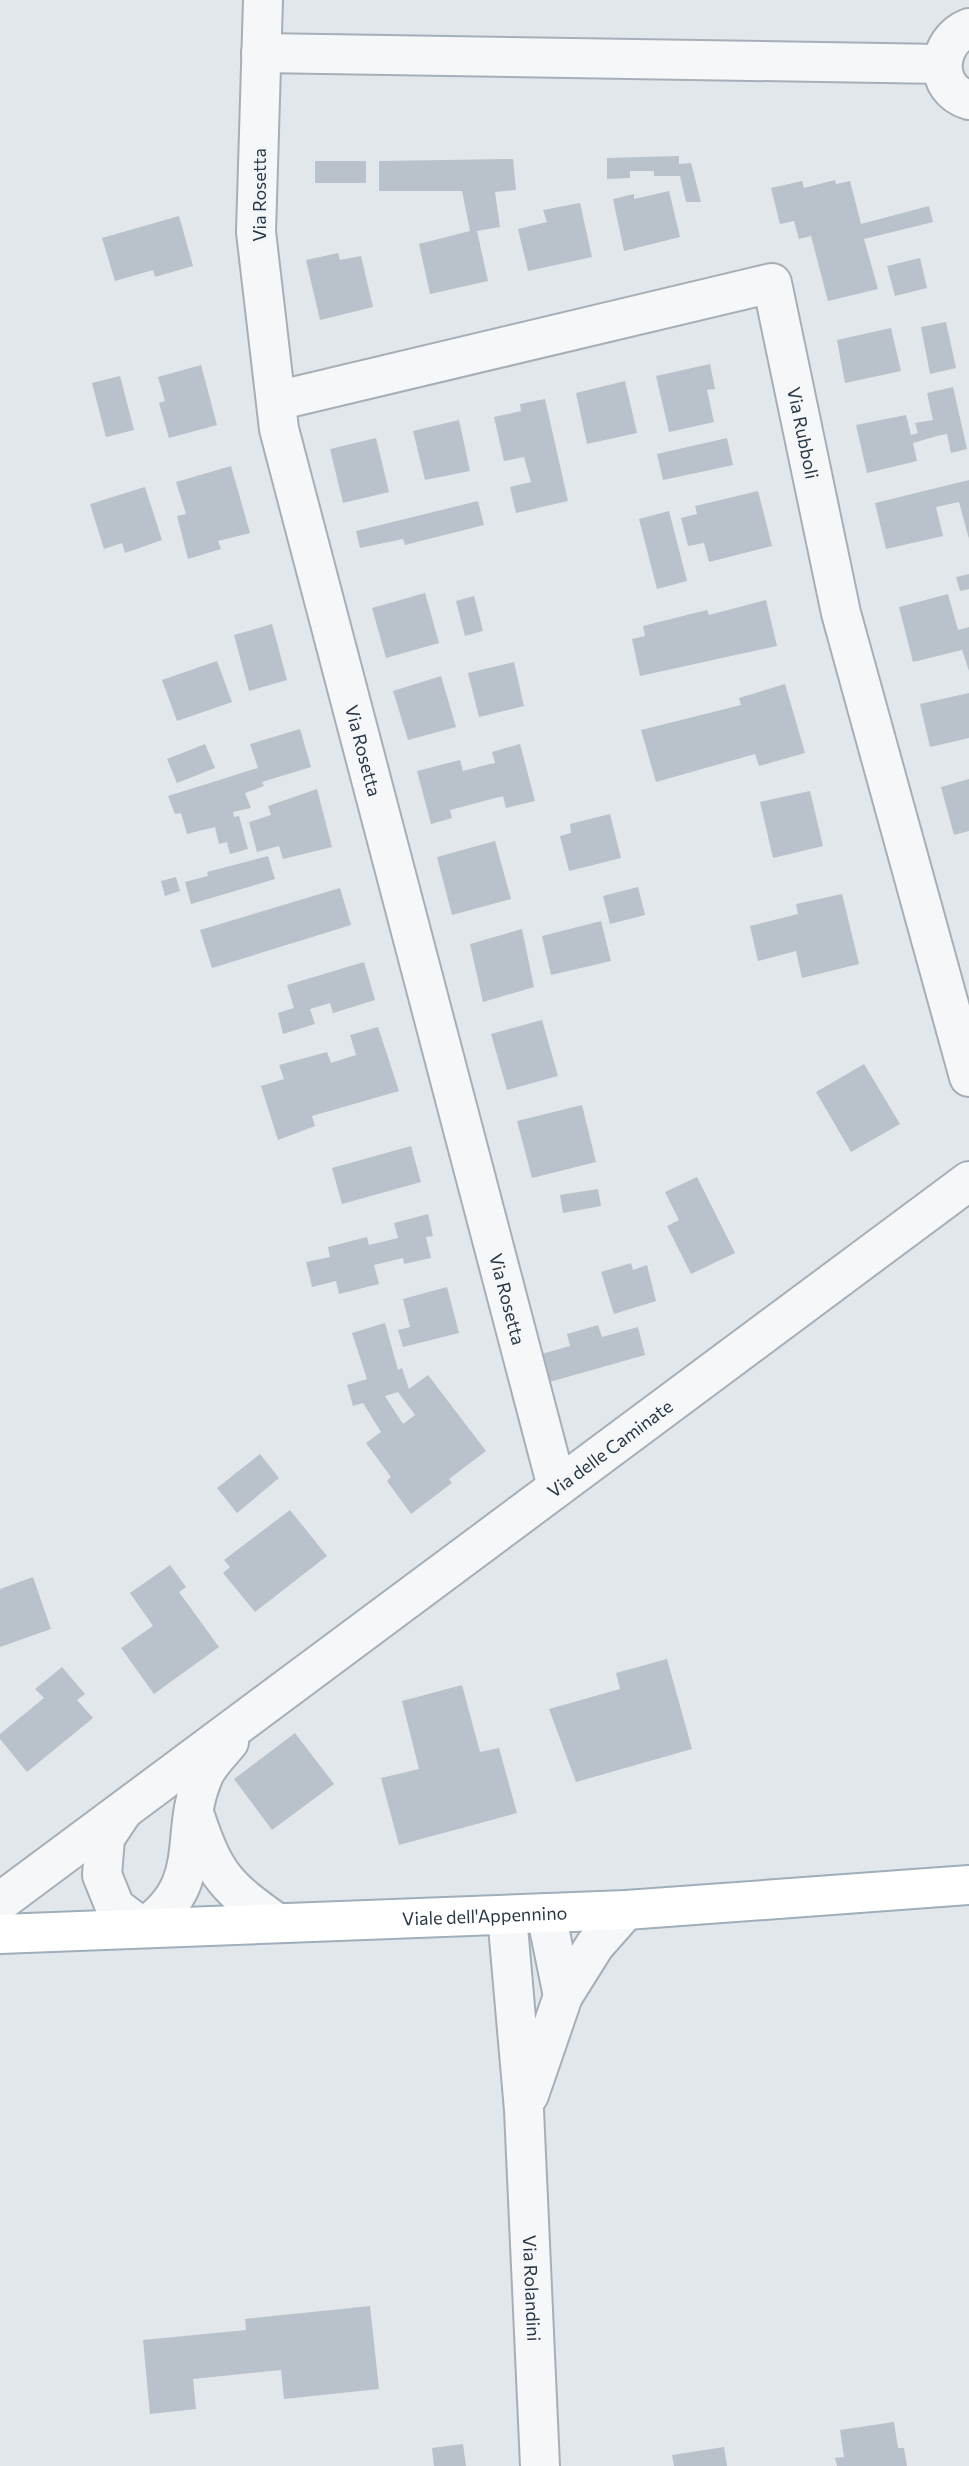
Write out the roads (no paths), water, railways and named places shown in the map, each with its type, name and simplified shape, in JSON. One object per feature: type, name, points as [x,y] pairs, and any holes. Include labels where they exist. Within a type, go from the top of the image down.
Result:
[{"type":"main road","name":"Viale dell'Appennino","points":[[0,1934],[626,1910],[969,1885]]},
{"type":"street","name":"Via Rosetta","points":[[263,0],[256,232],[279,429],[557,1487]]},
{"type":"street","points":[[969,28],[950,41],[942,65],[946,81],[953,92],[969,100]]},
{"type":"street","points":[[261,52],[942,65]]},
{"type":"street","name":"Via Rubboli","points":[[276,401],[772,282],[841,613],[969,1077]]},
{"type":"street","name":"Via delle Caminate","points":[[0,1902],[969,1181]]},
{"type":"street","name":"Via delle Caminate","points":[[125,1810],[106,1838],[102,1875],[115,1907],[143,1928],[165,1913],[179,1891],[203,1776],[250,1715]]},
{"type":"street","name":"Via delle Caminate","points":[[195,1814],[208,1854],[233,1892],[277,1923]]},
{"type":"street","name":"Via Rolandini","points":[[524,2110],[563,1996],[595,1945],[626,1910]]},
{"type":"street","points":[[546,1913],[563,1996]]},
{"type":"street","name":"Via Rolandini","points":[[506,1914],[524,2110],[540,2466]]}]
